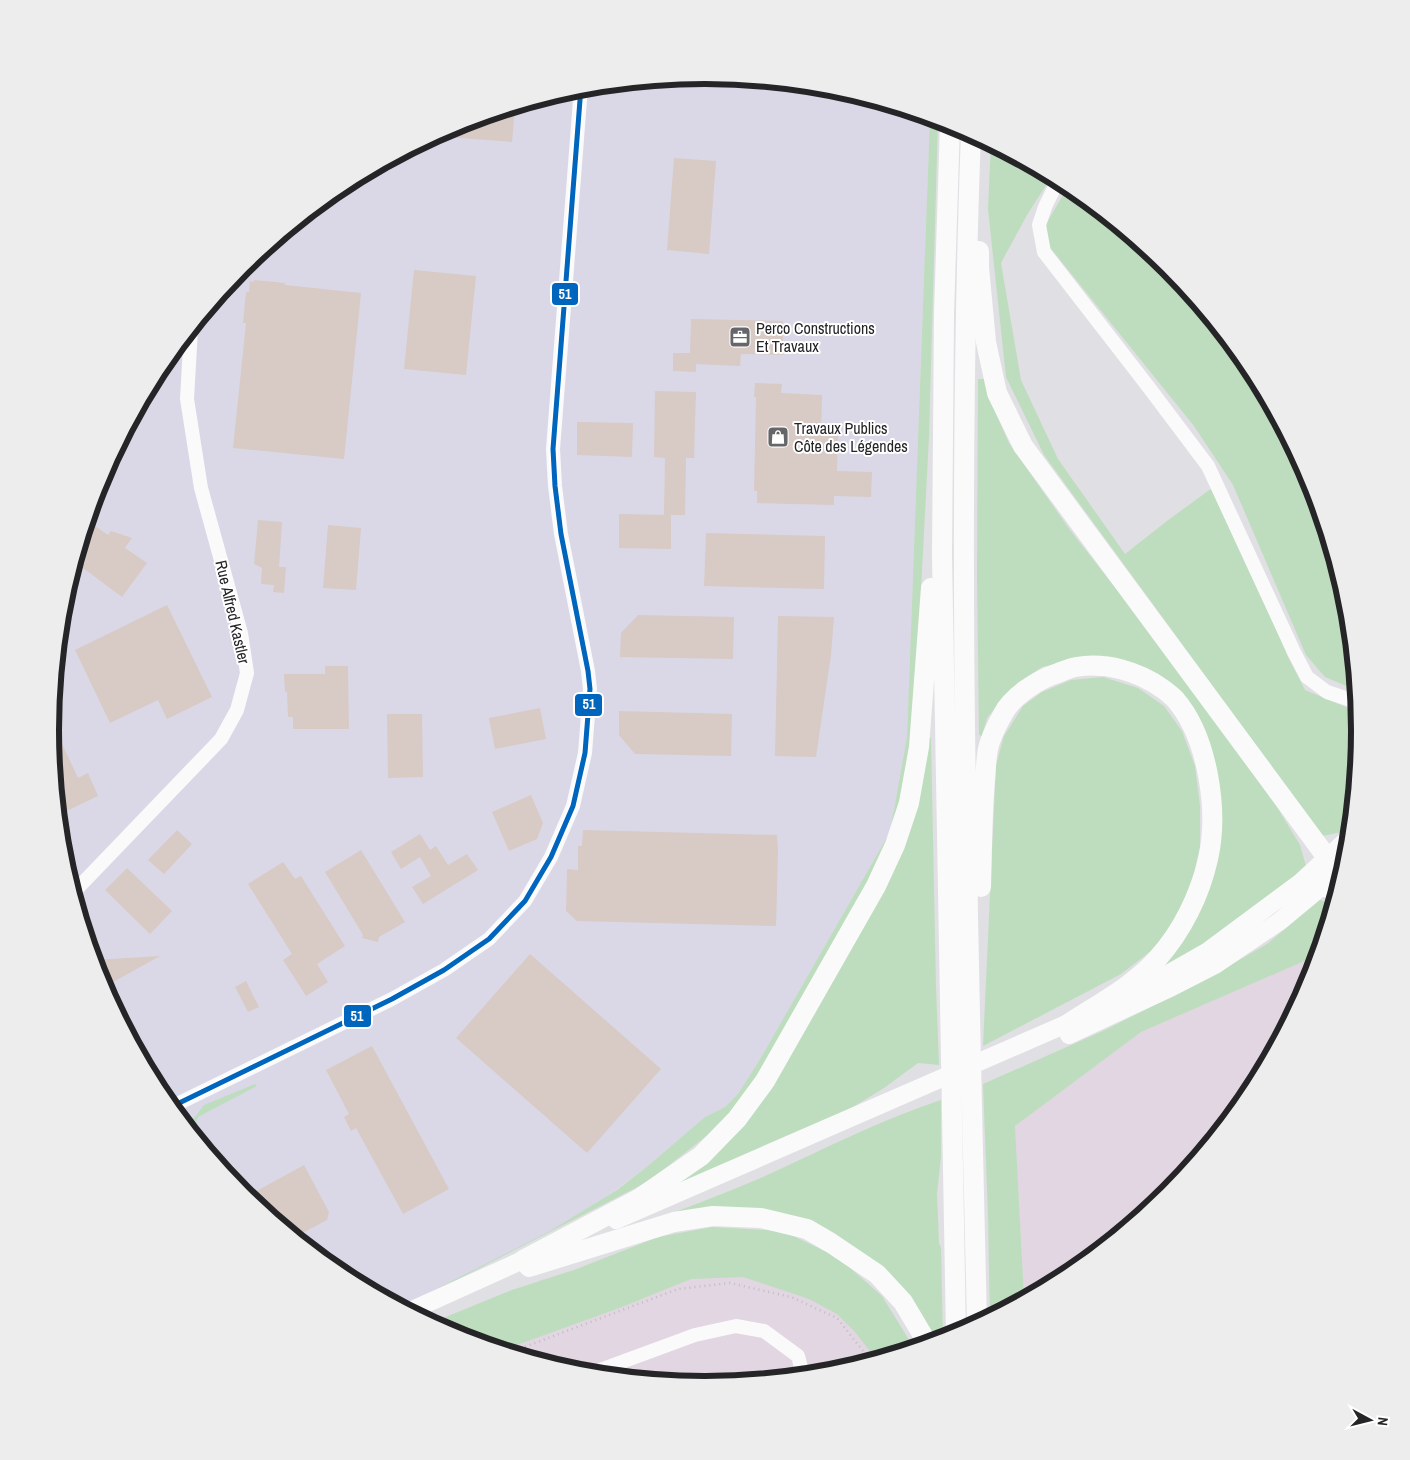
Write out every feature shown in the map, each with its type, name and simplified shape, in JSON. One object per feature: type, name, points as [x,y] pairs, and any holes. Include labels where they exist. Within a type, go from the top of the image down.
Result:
[{"type":"highway","points":[[950,132],[945,296],[942,556],[956,1325]]},
{"type":"highway","points":[[971,141],[965,296],[963,502],[964,720],[977,1316]]},
{"type":"highway","points":[[980,145],[979,267],[986,342],[997,393],[1023,446],[1337,863]]},
{"type":"highway","points":[[524,1264],[640,1198],[701,1156],[737,1119],[765,1081],[876,886],[894,846],[909,803],[919,747],[943,429]]},
{"type":"highway","points":[[970,973],[980,925],[983,803],[988,749],[1004,712],[1023,692],[1045,677],[1075,667],[1101,666],[1127,670],[1151,681],[1174,698],[1190,720],[1203,749],[1210,787],[1212,824],[1208,858],[1199,892],[1179,930],[1158,959],[1133,981],[1068,1024]]},
{"type":"highway","points":[[524,1264],[674,1222],[713,1216],[761,1218],[806,1230],[831,1243],[878,1274],[903,1302],[924,1338]]},
{"type":"main road","points":[[429,1315],[524,1264],[1068,1024],[1143,988],[1208,951],[1301,882],[1336,868]]},
{"type":"main road","points":[[416,1308],[875,1120],[1172,988],[1215,965],[1280,920],[1329,891]]},
{"type":"street","points":[[178,1104],[392,999],[444,970],[489,939],[525,901],[551,857],[573,806],[584,753],[590,689],[561,534],[555,486],[554,449],[580,96]]},
{"type":"street","points":[[1055,187],[1039,225],[1044,252],[1208,466],[1307,677],[1327,692],[1350,700]]},
{"type":"street","name":"Rue Alfred Kastler","points":[[79,887],[222,739],[237,710],[247,673],[240,633],[201,488],[187,399],[190,339]]},
{"type":"street","points":[[176,1101],[188,1099]]},
{"type":"street","points":[[182,1109],[188,1099]]},
{"type":"street","points":[[605,1368],[695,1335],[736,1326],[764,1331],[798,1356],[801,1369]]},
{"type":"path","points":[[520,1349],[678,1289],[730,1283],[791,1297],[838,1318],[867,1355]]},
{"type":"shaded area","points":[[663,85],[747,85],[789,89],[831,96],[872,106],[930,124],[907,737],[890,832],[739,1094],[725,1107],[705,1117],[649,1165],[598,1203],[550,1231],[407,1304],[382,1290],[312,1243],[248,1187],[219,1156],[168,1089],[145,1053],[125,1016],[93,938],[81,897],[71,856],[60,772],[60,688],[64,646],[71,604],[81,563],[93,522],[108,483],[125,444],[145,407],[192,337],[219,304],[279,244],[312,217],[382,170],[419,150],[497,118],[538,106],[579,96]]},
{"type":"shaded area","points":[[1309,959],[1285,1016],[1265,1053],[1218,1123],[1191,1156],[1131,1216],[1098,1243],[1024,1292],[1015,1126],[1141,1032]]},
{"type":"shaded area","points":[[697,1233],[899,1346],[831,1364],[789,1371],[747,1375],[663,1375],[579,1364],[497,1342],[454,1325],[541,1280]]},
{"type":"green space","points":[[930,124],[938,128],[929,437],[920,609],[909,752],[891,843],[737,1112],[649,1181],[407,1304],[550,1231],[617,1190],[705,1117],[725,1107],[738,1094],[759,1061],[890,832],[907,737]]},
{"type":"green space","points":[[991,150],[1048,183],[1027,215],[1001,263],[1021,380],[1058,459],[1125,554],[1212,488],[1243,549],[1288,657],[1305,690],[1350,709],[1350,772],[1343,832],[1322,836],[1044,455],[1006,377],[988,209]]},
{"type":"green space","points":[[1064,193],[1098,217],[1162,273],[1191,304],[1242,371],[1265,407],[1285,444],[1317,522],[1339,604],[1350,687],[1325,677],[1306,655],[1233,485],[1194,426],[1048,245],[1046,224]]},
{"type":"green space","points":[[978,379],[984,379],[1009,443],[1070,530],[1209,711],[1277,807],[1300,845],[1306,866],[1246,920],[1151,980],[1208,885],[1199,724],[1098,658],[1042,667],[1012,688],[987,718],[982,736],[979,735],[977,575]]},
{"type":"green space","points":[[1103,677],[1138,688],[1164,706],[1182,731],[1195,766],[1200,806],[1200,846],[1190,894],[1160,944],[1121,974],[983,1046],[996,765],[1004,736],[1023,706],[1042,692],[1071,680]]},
{"type":"green space","points":[[931,738],[939,1065],[918,1063],[884,1088],[820,1127],[637,1209],[680,1178],[838,969],[924,739]]},
{"type":"green space","points":[[1320,900],[1327,903],[1309,959],[1141,1032],[1015,1126],[1024,1292],[990,1310],[983,1084],[1105,1030],[1199,983],[1267,944]]},
{"type":"green space","points":[[255,1084],[257,1086],[198,1117],[194,1126],[191,1122],[204,1105]]},
{"type":"green space","points":[[941,1100],[941,1157],[937,1194],[939,1243],[941,1248],[943,1331],[930,1335],[923,1322],[789,1218],[636,1227],[748,1184],[873,1126]]},
{"type":"green space","points":[[712,1227],[783,1231],[839,1258],[882,1296],[911,1343],[872,1354],[855,1332],[837,1314],[809,1299],[743,1277],[691,1279],[622,1307],[513,1347],[440,1319],[512,1290],[574,1270],[658,1237]]},
{"type":"building","points":[[514,113],[512,142],[448,137]]},
{"type":"building","points":[[674,158],[716,161],[709,254],[667,250]]},
{"type":"building","points":[[414,270],[476,276],[466,375],[404,369]]},
{"type":"building","points":[[254,280],[361,293],[344,459],[233,448],[246,323],[243,323],[246,292],[249,292],[250,281],[254,282]]},
{"type":"building","points":[[691,319],[783,321],[783,355],[741,354],[740,366],[696,364],[696,372],[673,371],[673,353],[690,353]]},
{"type":"building","points":[[755,383],[782,384],[781,393],[822,395],[821,436],[838,436],[837,471],[872,472],[871,497],[834,496],[834,505],[757,503],[757,491],[754,491]]},
{"type":"building","points":[[655,391],[696,392],[694,458],[686,458],[685,515],[664,515],[665,458],[654,457]]},
{"type":"building","points":[[577,422],[633,423],[632,457],[577,455]]},
{"type":"building","points":[[619,514],[671,515],[671,549],[619,548]]},
{"type":"building","points":[[258,520],[282,522],[279,567],[286,567],[284,593],[273,592],[274,585],[261,584],[262,568],[254,564]]},
{"type":"building","points":[[328,525],[361,528],[356,590],[323,588]]},
{"type":"building","points":[[95,526],[108,535],[111,531],[132,538],[125,548],[147,563],[122,597],[80,566],[90,533]]},
{"type":"building","points":[[706,533],[825,536],[824,589],[704,586]]},
{"type":"building","points":[[167,605],[212,697],[167,719],[158,700],[110,723],[75,650]]},
{"type":"building","points":[[638,615],[734,617],[733,659],[620,657],[621,633]]},
{"type":"building","points":[[778,616],[834,617],[831,655],[816,757],[775,756]]},
{"type":"building","points":[[325,666],[348,666],[349,729],[293,729],[293,717],[288,717],[284,674],[325,674]]},
{"type":"building","points":[[540,708],[546,739],[495,749],[489,718]]},
{"type":"building","points":[[619,711],[732,714],[731,756],[635,754],[619,735]]},
{"type":"building","points":[[387,714],[422,714],[423,777],[388,778]]},
{"type":"building","points":[[59,738],[78,778],[88,773],[98,796],[64,812]]},
{"type":"building","points":[[531,795],[543,823],[537,839],[509,851],[492,812]]},
{"type":"building","points":[[177,830],[192,844],[164,874],[148,860]]},
{"type":"building","points":[[583,830],[777,835],[776,926],[577,921],[566,911],[567,869],[578,870],[578,846],[582,846]]},
{"type":"building","points":[[420,834],[430,850],[436,846],[448,865],[467,854],[478,870],[423,904],[412,887],[431,876],[420,857],[401,869],[391,852]]},
{"type":"building","points":[[361,850],[405,922],[379,937],[378,942],[362,938],[363,935],[325,872]]},
{"type":"building","points":[[283,862],[295,879],[301,876],[345,946],[317,964],[328,982],[306,996],[283,960],[292,954],[248,884]]},
{"type":"building","points":[[127,868],[172,911],[150,934],[105,890]]},
{"type":"building","points":[[530,954],[661,1069],[587,1153],[456,1038]]},
{"type":"building","points":[[160,956],[111,983],[101,960]]},
{"type":"building","points":[[246,981],[259,1007],[248,1012],[235,987]]},
{"type":"building","points":[[372,1046],[449,1189],[403,1214],[356,1128],[351,1131],[344,1117],[349,1114],[326,1070]]},
{"type":"building","points":[[304,1165],[329,1212],[327,1220],[301,1234],[254,1193]]},
{"type":"transit line","name":"51","points":[[178,1103],[392,999],[444,970],[489,939],[525,901],[551,857],[573,806],[585,753],[590,689],[561,534],[553,449],[580,96]]},
{"type":"place","name":"Perco Constructions Et Travaux","points":[[740,337]]},
{"type":"place","name":"Travaux Publics Côte des Légendes","points":[[778,437]]}]
